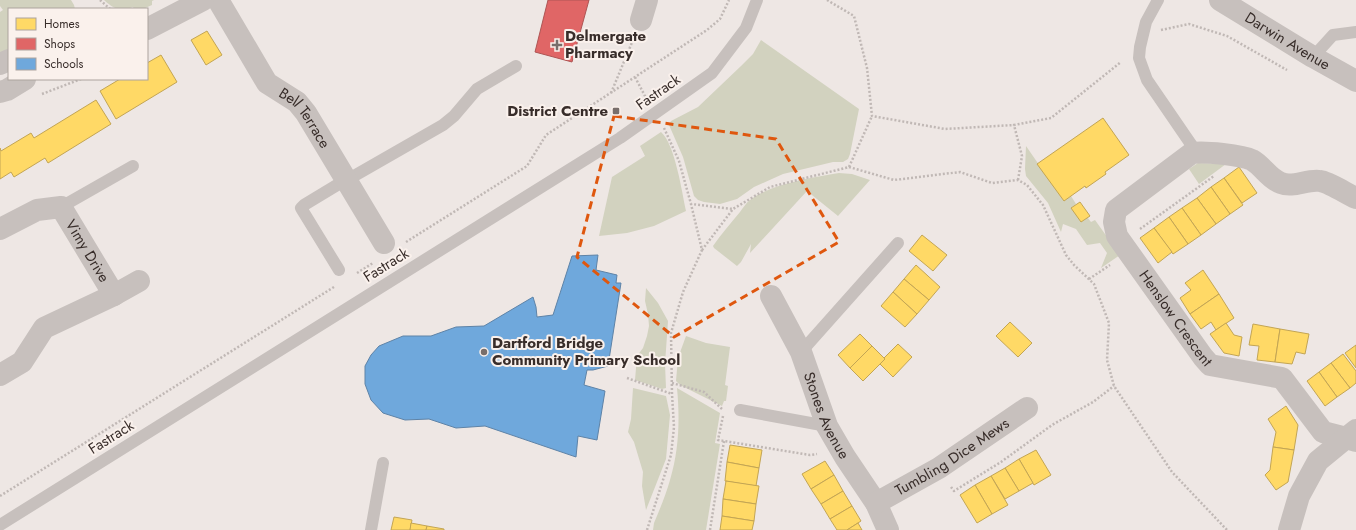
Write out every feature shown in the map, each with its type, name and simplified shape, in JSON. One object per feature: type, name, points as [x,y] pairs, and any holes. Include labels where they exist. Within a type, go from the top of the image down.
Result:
[{"type":"street","points":[[148,28],[203,0]]},
{"type":"street","name":"Bell Terrace","points":[[218,0],[264,79],[271,86],[302,107],[384,243]]},
{"type":"street","name":"Darwin Avenue","points":[[1220,0],[1356,82]]},
{"type":"street","points":[[0,92],[7,90],[23,80]]},
{"type":"street","points":[[1197,152],[1215,153],[1252,160],[1280,183],[1287,184],[1308,180],[1322,181],[1356,198]]},
{"type":"street","name":"Henslow Crescent","points":[[1197,152],[1192,153],[1116,210],[1114,222],[1117,236],[1210,365],[1282,378],[1323,432],[1353,436]]},
{"type":"street","name":"Vimy Drive","points":[[0,229],[37,210],[61,207],[114,295]]},
{"type":"street","name":"Vimy Drive","points":[[0,375],[22,362],[44,328],[114,295],[139,281]]},
{"type":"street","name":"Stones Avenue","points":[[771,296],[801,352],[828,426],[845,458],[876,503],[888,530]]},
{"type":"street","name":"Tumbling Dice Mews","points":[[876,503],[939,468],[1027,408]]},
{"type":"street","points":[[1289,530],[1299,496],[1318,461],[1353,436]]},
{"type":"lane","name":"Fastrack","points":[[0,525],[613,142],[655,114],[712,73],[746,28],[757,0]]},
{"type":"lane","points":[[1158,0],[1146,22],[1140,47],[1139,58],[1142,70],[1147,80],[1197,152]]},
{"type":"lane","points":[[1313,57],[1333,35],[1356,32]]},
{"type":"lane","points":[[339,270],[301,208],[443,125],[454,116],[477,89],[516,66]]},
{"type":"lane","name":"Vimy Drive","points":[[61,207],[133,166]]},
{"type":"lane","points":[[801,352],[898,243]]},
{"type":"lane","points":[[740,410],[828,426]]},
{"type":"lane","points":[[371,530],[383,463]]},
{"type":"path","points":[[100,0],[109,8]]},
{"type":"path","points":[[827,0],[854,16],[867,68],[872,116],[849,167]]},
{"type":"path","points":[[611,93],[644,10]]},
{"type":"path","points":[[635,77],[668,135],[679,161],[702,250]]},
{"type":"path","points":[[872,116],[945,129],[1014,125]]},
{"type":"path","points":[[1122,242],[1241,158]]},
{"type":"path","points":[[647,530],[671,455],[674,426],[671,333],[683,292],[702,250],[733,209],[770,187],[849,167],[894,180],[960,172],[992,183],[1018,180],[1027,185],[1043,205],[1066,255],[1094,284],[1108,323],[1107,360],[1114,386],[1172,472],[1227,530]]},
{"type":"path","points":[[691,204],[733,209]]},
{"type":"path","points":[[626,378],[672,394]]},
{"type":"path","points":[[672,383],[704,392],[724,411],[718,440],[845,458]]},
{"type":"path","points":[[939,468],[954,491],[1001,462],[1052,425],[1093,402],[1114,386]]},
{"type":"path","points":[[710,530],[724,441]]},
{"type":"highlighted area","points":[[614,116],[776,139],[839,242],[674,337],[577,257]]},
{"type":"green space","points":[[0,0],[71,0],[75,8],[8,8],[8,56],[0,57],[0,12],[3,10],[0,6]]},
{"type":"green space","points":[[104,0],[154,0],[152,1],[152,5],[145,8],[116,8]]},
{"type":"green space","points":[[761,40],[859,109],[850,154],[848,159],[843,162],[833,162],[783,174],[754,187],[737,199],[720,204],[698,200],[694,196],[683,157],[669,125],[671,121],[698,107],[753,54]]},
{"type":"green space","points":[[661,132],[666,138],[674,157],[686,211],[654,226],[627,233],[599,236],[612,177],[645,156],[640,146]]},
{"type":"green space","points":[[1026,146],[1064,201],[1071,196],[1076,204],[1071,208],[1087,217],[1091,222],[1095,220],[1120,255],[1101,268],[1107,253],[1100,243],[1087,245],[1076,229],[1063,224],[1061,232],[1048,203],[1026,176]]},
{"type":"green space","points":[[1198,163],[1226,164],[1199,184],[1189,169]]},
{"type":"green space","points":[[839,173],[852,174],[870,180],[838,216],[807,191],[750,253],[751,244],[741,262],[737,266],[714,248],[713,246],[746,204],[759,194],[781,185]]},
{"type":"green space","points":[[646,288],[658,303],[668,321],[665,364],[666,388],[662,389],[635,380],[637,356],[643,348],[649,326],[645,301]]},
{"type":"green space","points":[[686,336],[706,343],[730,347],[725,385],[728,386],[726,401],[724,401],[722,406],[680,385],[676,381],[678,358]]},
{"type":"green space","points":[[633,388],[666,396],[670,415],[666,459],[646,510],[642,486],[643,472],[634,442],[628,432],[631,419]]},
{"type":"green space","points":[[677,388],[720,413],[715,443],[720,444],[706,530],[653,530],[654,523],[663,502],[673,469],[677,446]]},
{"type":"building: Homes","points":[[207,31],[222,55],[206,65],[191,40]]},
{"type":"building: Homes","points":[[161,55],[177,82],[116,119],[100,91],[118,80],[148,80],[148,62]]},
{"type":"building: Homes","points":[[96,100],[111,124],[48,163],[45,158],[14,177],[11,172],[0,179],[0,148],[1,151],[31,133],[34,138]]},
{"type":"building: Homes","points":[[1103,118],[1129,155],[1105,172],[1106,174],[1086,188],[1085,186],[1064,201],[1037,164]]},
{"type":"building: Homes","points":[[1239,167],[1257,193],[1242,203],[1224,178]]},
{"type":"building: Homes","points":[[1224,178],[1243,205],[1230,214],[1211,187]]},
{"type":"building: Homes","points":[[1211,187],[1230,214],[1216,224],[1197,198]]},
{"type":"building: Homes","points":[[1197,198],[1216,224],[1201,235],[1182,208]]},
{"type":"building: Homes","points":[[1080,202],[1090,216],[1081,222],[1071,208]]},
{"type":"building: Homes","points":[[1182,208],[1201,235],[1188,244],[1169,217]]},
{"type":"building: Homes","points":[[1169,217],[1188,244],[1173,254],[1154,228]]},
{"type":"building: Homes","points":[[1154,228],[1172,252],[1158,263],[1140,238]]},
{"type":"building: Homes","points":[[922,235],[947,255],[933,271],[909,251]]},
{"type":"building: Homes","points":[[916,265],[940,287],[929,300],[904,279]]},
{"type":"building: Homes","points":[[1203,270],[1219,294],[1190,314],[1180,298],[1191,290],[1185,283]]},
{"type":"building: Homes","points":[[904,279],[929,300],[917,314],[893,292]]},
{"type":"building: Homes","points":[[893,292],[917,314],[905,327],[881,306]]},
{"type":"building: Homes","points":[[1219,294],[1234,318],[1216,330],[1211,322],[1201,329],[1190,314]]},
{"type":"building: Homes","points":[[1010,322],[1032,343],[1018,357],[996,336]]},
{"type":"building: Homes","points":[[1226,323],[1234,335],[1242,337],[1239,356],[1224,353],[1210,334]]},
{"type":"building: Homes","points":[[1253,324],[1280,329],[1275,362],[1257,360],[1259,346],[1249,345]]},
{"type":"building: Homes","points":[[1280,329],[1309,334],[1305,354],[1296,352],[1292,364],[1275,362]]},
{"type":"building: Homes","points":[[860,334],[872,346],[850,368],[838,355]]},
{"type":"building: Homes","points":[[898,344],[912,357],[893,377],[880,364]]},
{"type":"building: Homes","points":[[1356,345],[1356,368],[1345,353]]},
{"type":"building: Homes","points":[[872,346],[885,359],[863,381],[850,368]]},
{"type":"building: Homes","points":[[1343,354],[1356,371],[1356,383],[1350,388],[1331,363]]},
{"type":"building: Homes","points":[[1331,363],[1350,388],[1337,397],[1319,372]]},
{"type":"building: Homes","points":[[1319,372],[1337,397],[1325,406],[1307,381]]},
{"type":"building: Homes","points":[[1286,406],[1298,425],[1294,450],[1273,447],[1276,432],[1268,419]]},
{"type":"building: Homes","points":[[730,445],[762,450],[759,468],[727,462]]},
{"type":"building: Homes","points":[[1273,447],[1294,450],[1288,482],[1276,490],[1265,475],[1270,470]]},
{"type":"building: Homes","points":[[1036,450],[1051,475],[1034,485],[1019,459]]},
{"type":"building: Homes","points":[[1019,459],[1033,483],[1019,491],[1005,468]]},
{"type":"building: Homes","points":[[825,461],[834,475],[811,489],[802,474]]},
{"type":"building: Homes","points":[[727,462],[759,468],[756,486],[725,481]]},
{"type":"building: Homes","points":[[1005,468],[1019,491],[1005,499],[991,476]]},
{"type":"building: Homes","points":[[834,475],[843,491],[821,504],[811,489]]},
{"type":"building: Homes","points":[[991,476],[1008,505],[992,514],[975,485]]},
{"type":"building: Homes","points":[[726,481],[759,486],[756,504],[723,499]]},
{"type":"building: Homes","points":[[975,485],[992,514],[977,523],[960,495]]},
{"type":"building: Homes","points":[[843,491],[852,506],[830,519],[821,504]]},
{"type":"building: Homes","points":[[723,499],[756,504],[754,521],[722,516]]},
{"type":"building: Homes","points":[[852,506],[861,521],[847,530],[837,530],[830,519]]},
{"type":"building: Homes","points":[[722,516],[754,521],[752,530],[720,530]]},
{"type":"building: Homes","points":[[394,517],[412,520],[410,530],[391,530]]},
{"type":"building: Homes","points":[[411,523],[427,526],[426,530],[410,530]]},
{"type":"building: Homes","points":[[858,523],[862,530],[847,530]]},
{"type":"building: Homes","points":[[427,526],[444,529],[444,530],[426,530]]},
{"type":"building: Shops","points":[[548,0],[589,0],[572,62],[535,52]]},
{"type":"building: Schools","points":[[598,255],[596,270],[617,275],[616,283],[621,283],[608,366],[587,370],[584,385],[605,391],[597,440],[578,436],[576,457],[485,426],[456,428],[429,419],[405,420],[383,413],[371,400],[365,384],[365,366],[371,355],[379,346],[403,336],[431,336],[456,327],[484,326],[533,297],[537,317],[553,315],[572,256]]},
{"type":"place","name":"Delmergate Pharmacy","points":[[557,45]]},
{"type":"place","name":"District Centre","points":[[616,111]]},
{"type":"place","name":"Dartford Bridge Community Primary School","points":[[484,352]]}]
